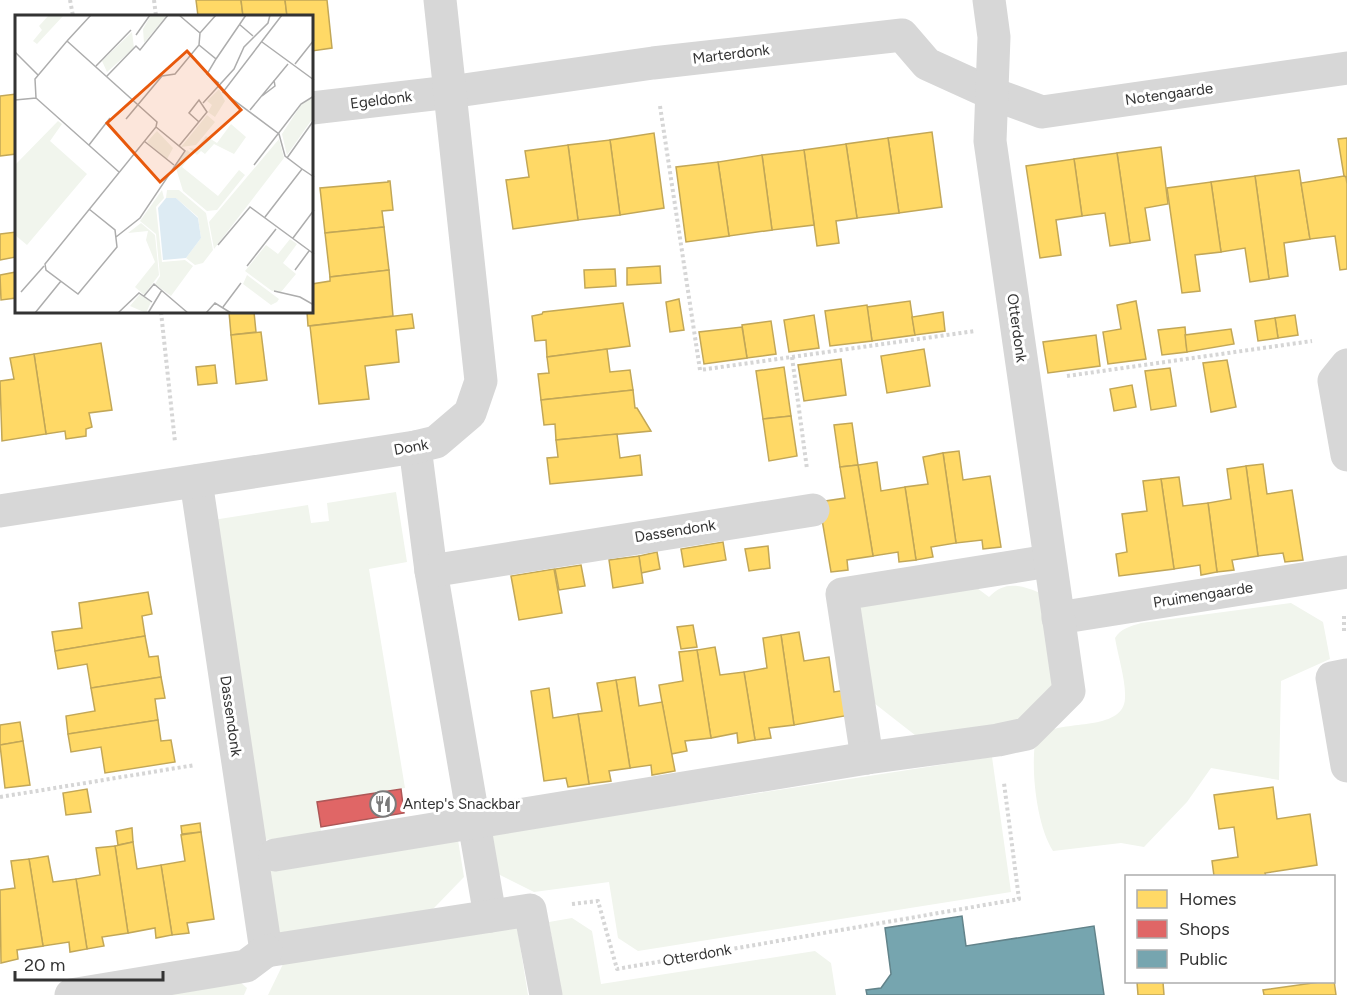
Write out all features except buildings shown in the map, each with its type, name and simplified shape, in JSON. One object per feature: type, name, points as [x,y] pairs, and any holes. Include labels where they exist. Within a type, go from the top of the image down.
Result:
[{"type":"street","name":"Donk","points":[[0,512],[415,447],[436,442],[470,413],[481,381],[440,0]]},
{"type":"street","name":"Otterdonk","points":[[275,855],[867,758],[998,740],[1026,734],[1069,691],[990,141],[994,37],[988,0]]},
{"type":"street","name":"Marterdonk","points":[[450,92],[653,63],[902,35],[927,64],[993,94]]},
{"type":"street","name":"Notengaarde","points":[[993,94],[1042,112],[1347,68]]},
{"type":"street","name":"Egeldonk","points":[[314,108],[450,92]]},
{"type":"street","points":[[1346,366],[1334,381],[1347,454]]},
{"type":"street","points":[[415,447],[432,571],[490,916]]},
{"type":"street","name":"Dassendonk","points":[[196,481],[266,951]]},
{"type":"street","name":"Dassendonk","points":[[432,571],[813,510]]},
{"type":"street","points":[[867,758],[842,594],[1049,561]]},
{"type":"street","name":"Pruimengaarde","points":[[1058,618],[1347,572]]},
{"type":"street","points":[[1339,676],[1347,766]]},
{"type":"street","points":[[71,995],[246,966],[266,951],[530,910],[546,995]]},
{"type":"path","points":[[70,0],[73,15]]},
{"type":"path","points":[[154,0],[156,15]]},
{"type":"path","points":[[653,63],[700,370],[1017,325]]},
{"type":"path","points":[[161,314],[175,444],[196,481]]},
{"type":"path","points":[[1024,383],[1311,340],[1346,366]]},
{"type":"path","name":"Otterdonk","points":[[530,910],[598,901],[617,969],[1019,899],[998,740]]},
{"type":"path","points":[[0,797],[237,759]]},
{"type":"shaded area","points":[[396,492],[407,562],[369,569],[405,788],[317,802],[321,832],[258,841],[213,520],[308,505],[311,523],[329,521],[327,503]]},
{"type":"shaded area","points":[[973,585],[989,597],[995,591],[1008,586],[1021,587],[1043,594],[1056,687],[1030,721],[920,739],[865,696],[850,603]]},
{"type":"shaded area","points":[[1291,603],[1323,622],[1330,659],[1281,681],[1279,780],[1211,768],[1187,802],[1144,847],[1121,843],[1053,851],[1043,828],[1036,799],[1035,743],[1049,731],[1106,720],[1116,715],[1122,708],[1125,691],[1115,638],[1117,635],[1126,628],[1141,623]]},
{"type":"shaded area","points":[[992,757],[1011,892],[638,951],[618,938],[609,882],[534,892],[494,872],[486,835]]},
{"type":"shaded area","points":[[458,840],[464,877],[432,910],[272,936],[263,871]]},
{"type":"shaded area","points":[[572,918],[592,931],[601,984],[815,951],[831,963],[836,995],[562,995],[549,922]]},
{"type":"shaded area","points":[[517,927],[528,995],[268,995],[284,962]]},
{"type":"shaded area","points":[[240,982],[247,988],[244,995],[158,995]]},
{"type":"place","name":"Antep's Snackbar","points":[[383,804]]}]
